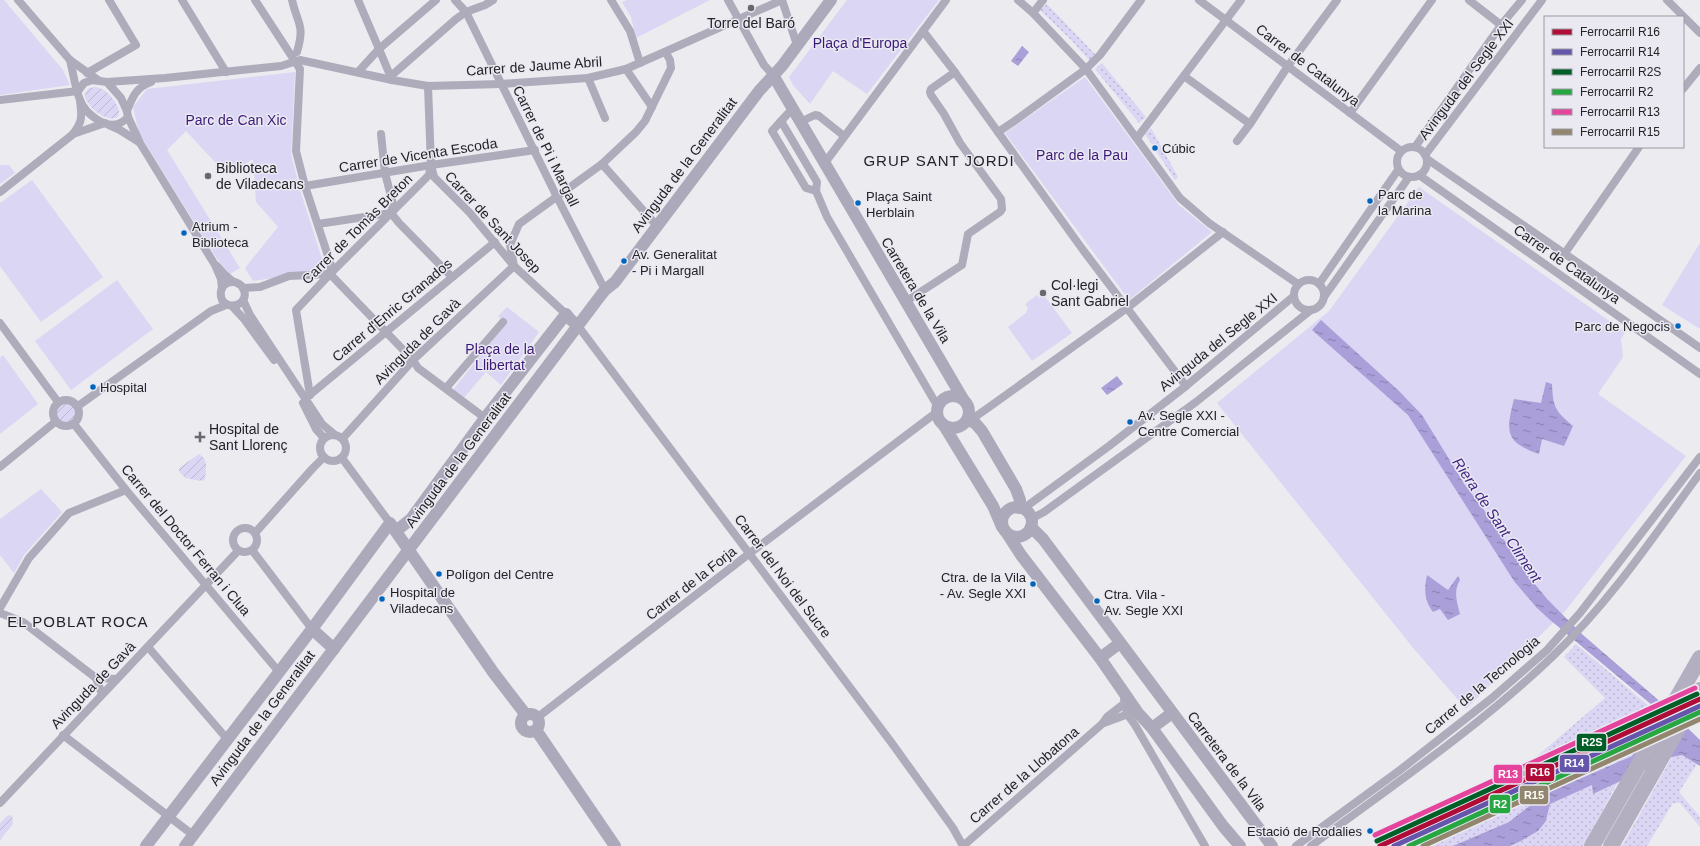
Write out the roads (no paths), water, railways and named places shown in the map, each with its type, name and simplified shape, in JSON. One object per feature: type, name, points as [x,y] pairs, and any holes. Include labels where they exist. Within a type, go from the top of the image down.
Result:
[{"type":"highway","points":[[1592,846],[1700,658]]},
{"type":"highway","points":[[1611,846],[1700,690]]},
{"type":"street","points":[[18,0],[70,60],[98,80],[106,82],[165,78],[281,66],[296,56]]},
{"type":"street","points":[[87,73],[136,45],[110,0]]},
{"type":"street","points":[[182,0],[226,72]]},
{"type":"street","points":[[255,0],[289,54],[296,56],[300,60],[358,72],[379,49],[436,0]]},
{"type":"street","points":[[292,0],[301,26],[301,37],[296,56],[300,69],[296,151],[331,265],[330,274]]},
{"type":"street","points":[[358,0],[392,78],[456,19],[466,12],[485,5],[493,0]]},
{"type":"street","name":"Carrer de Pi i Margall","points":[[455,0],[466,12],[557,197],[605,290]]},
{"type":"street","points":[[611,0],[630,30],[640,63]]},
{"type":"street","points":[[728,0],[764,65],[773,75]]},
{"type":"street","points":[[782,0],[797,45]]},
{"type":"street","name":"Carrer de Jaume Abril","points":[[358,72],[428,86],[501,84],[588,78],[626,69],[666,53],[782,0]]},
{"type":"street","name":"Avinguda de la Generalitat","points":[[185,846],[605,290],[616,282],[657,226],[831,0]]},
{"type":"street","points":[[824,164],[946,0]]},
{"type":"street","points":[[1018,0],[1033,13],[1086,68],[1180,198],[1209,223],[1298,284]]},
{"type":"street","points":[[1033,13],[1043,0]]},
{"type":"street","points":[[998,132],[1086,68],[1100,55],[1141,0]]},
{"type":"street","name":"Carrer de Catalunya","points":[[1199,0],[1401,151]]},
{"type":"street","points":[[1137,138],[1241,0]]},
{"type":"street","points":[[1237,141],[1288,66],[1337,0]]},
{"type":"street","points":[[1350,113],[1432,0]]},
{"type":"street","points":[[1469,0],[1502,25]]},
{"type":"street","name":"Avinguda del Segle XXI","points":[[1415,147],[1502,25],[1522,0]]},
{"type":"street","name":"Avinguda del Segle XXI","points":[[1426,157],[1542,0]]},
{"type":"street","points":[[1667,0],[1683,16]]},
{"type":"street","points":[[1684,17],[1700,33]]},
{"type":"street","points":[[923,31],[955,72],[1127,308],[1186,386]]},
{"type":"street","points":[[514,266],[510,245],[519,224],[602,164],[636,132],[645,121],[671,68],[670,60],[666,53]]},
{"type":"street","points":[[0,192],[72,135],[79,126],[81,121],[80,101],[70,60]]},
{"type":"street","points":[[1684,88],[1700,68]]},
{"type":"street","points":[[626,69],[652,107]]},
{"type":"street","points":[[905,302],[962,265],[968,234],[1000,212],[1002,209],[1001,199],[960,143],[951,125],[931,95],[931,89],[955,72]]},
{"type":"street","name":"Carretera de la Vila","points":[[773,75],[963,399]]},
{"type":"street","points":[[1184,76],[1250,124]]},
{"type":"street","points":[[72,135],[105,123],[120,123],[127,114],[136,92],[142,85],[165,78]]},
{"type":"street","points":[[588,78],[605,118]]},
{"type":"street","points":[[0,100],[78,91],[84,83],[98,80]]},
{"type":"street","points":[[106,82],[121,98],[140,143],[216,265],[221,279],[221,292],[229,305],[244,319],[269,352],[304,404],[316,429],[324,438]]},
{"type":"street","name":"Carrer de Sant Josep","points":[[428,86],[431,165],[434,177],[470,213],[514,266],[566,314]]},
{"type":"street","points":[[80,101],[92,116],[120,130],[140,143]]},
{"type":"street","points":[[793,108],[772,131],[806,188],[816,191]]},
{"type":"street","points":[[800,122],[815,115],[819,116],[844,136]]},
{"type":"street","points":[[781,121],[817,182],[816,191],[827,217],[938,409]]},
{"type":"street","points":[[381,134],[385,173],[393,204],[391,213]]},
{"type":"street","points":[[1409,146],[1420,149],[1426,157],[1426,167],[1419,175],[1409,177],[1398,170],[1396,160],[1401,151],[1409,146]]},
{"type":"street","points":[[1565,253],[1638,148]]},
{"type":"street","name":"Carrer de Vicenta Escoda","points":[[306,186],[431,165],[535,150]]},
{"type":"street","name":"Carrer de Catalunya","points":[[1426,157],[1700,348]]},
{"type":"street","points":[[602,164],[657,226]]},
{"type":"street","name":"Carrer de Tomàs Breton","points":[[308,396],[296,310],[429,175],[431,165]]},
{"type":"street","points":[[1319,284],[1398,170]]},
{"type":"street","name":"Carrer de Catalunya","points":[[1419,175],[1700,374]]},
{"type":"street","points":[[968,419],[969,407],[963,399],[953,396],[947,397],[942,401],[938,409],[938,418],[993,506],[1005,531],[1015,537],[1022,536],[1027,533],[1031,523],[1044,512],[1196,402],[1311,310],[1320,305],[1409,177]]},
{"type":"street","points":[[318,224],[391,213]]},
{"type":"street","points":[[391,213],[452,278]]},
{"type":"street","points":[[943,424],[956,428],[963,425],[968,419],[980,413],[1127,308],[1223,232]]},
{"type":"street","name":"Carrer d'Enric Granados","points":[[308,396],[495,242]]},
{"type":"street","points":[[216,265],[230,279],[243,288],[260,288],[289,276],[330,274],[413,360],[418,368],[485,418]]},
{"type":"street","name":"Avinguda de Gavà","points":[[343,438],[413,360],[514,266]]},
{"type":"street","points":[[1311,310],[1305,309],[1296,302],[1294,296],[1295,288],[1298,284],[1309,280],[1319,284],[1324,291],[1324,298]]},
{"type":"street","points":[[211,311],[227,283],[235,282]]},
{"type":"street","points":[[243,288],[243,300],[250,315],[308,396],[322,424],[334,434],[343,438],[346,450],[342,458],[331,461],[324,457],[320,450],[320,446],[324,438],[334,434]]},
{"type":"street","name":"Avinguda del Segle XXI","points":[[1021,508],[1109,446],[1186,386],[1294,296]]},
{"type":"street","points":[[78,406],[211,311],[229,305],[238,305],[243,300]]},
{"type":"street","points":[[146,846],[312,629],[393,527],[411,519],[485,418],[566,314],[578,326]]},
{"type":"street","points":[[446,388],[502,322]]},
{"type":"street","points":[[0,323],[58,402]]},
{"type":"street","name":"Carrer del Noi del Sucre","points":[[578,326],[891,742],[953,828],[963,846]]},
{"type":"street","points":[[947,397],[949,376]]},
{"type":"street","points":[[58,402],[69,400],[78,406]]},
{"type":"street","points":[[55,422],[53,411],[58,402]]},
{"type":"street","points":[[55,422],[64,427],[74,424],[79,417],[78,406]]},
{"type":"street","name":"Carrer de la Forja","points":[[538,717],[938,409]]},
{"type":"street","points":[[968,419],[975,423],[986,438],[1016,489],[1020,500],[1021,508],[1010,509],[1004,514],[1001,523],[1005,531],[1100,658],[1124,697],[1132,713],[1135,725],[1205,846]]},
{"type":"street","points":[[0,467],[55,422]]},
{"type":"street","name":"Carrer del Doctor Ferran i Clua","points":[[74,424],[126,490],[207,584],[279,672]]},
{"type":"street","points":[[255,533],[324,457]]},
{"type":"street","name":"Carrer de la Tecnologia","points":[[1296,846],[1400,770],[1487,702],[1547,650],[1580,614],[1700,457]]},
{"type":"street","points":[[342,458],[393,527],[526,715]]},
{"type":"street","name":"Carrer de la Tecnologia","points":[[1311,846],[1484,717],[1554,655],[1587,620],[1632,566],[1700,472]]},
{"type":"street","points":[[0,608],[29,558],[69,513],[126,490]]},
{"type":"street","name":"Carretera de la Vila","points":[[1021,508],[1028,513],[1031,523],[1272,846]]},
{"type":"street","points":[[246,528],[255,533],[257,544],[252,550],[244,553],[238,551],[233,545],[232,541],[236,531],[246,528]]},
{"type":"street","points":[[252,550],[312,629],[334,649]]},
{"type":"street","name":"Avinguda de Gavà","points":[[0,804],[63,735],[238,551]]},
{"type":"street","points":[[0,613],[23,622],[96,678],[102,694]]},
{"type":"street","points":[[1100,658],[1120,643]]},
{"type":"street","points":[[148,647],[228,740]]},
{"type":"street","points":[[96,678],[116,679]]},
{"type":"street","name":"Carrer de la Llobatona","points":[[963,846],[1102,724],[1124,697]]},
{"type":"street","points":[[1132,713],[1152,728],[1223,826],[1240,846]]},
{"type":"street","name":"Carrer de la Llobatona","points":[[1102,724],[1132,713]]},
{"type":"street","name":"Carretera de la Vila","points":[[1152,728],[1172,713]]},
{"type":"street","points":[[534,714],[538,717],[539,725],[536,730],[530,732],[523,728],[522,719],[526,715],[534,714]]},
{"type":"street","points":[[536,730],[615,846]]},
{"type":"street","points":[[63,735],[193,835]]},
{"type":"water","points":[[1022,46],[1029,52],[1018,66],[1011,61]]},
{"type":"water","points":[[1321,320],[1399,391],[1422,415],[1465,485],[1484,510],[1529,577],[1548,600],[1583,635],[1663,704],[1700,740],[1700,766],[1682,755],[1672,757],[1593,794],[1592,785],[1550,804],[1546,821],[1538,831],[1510,846],[1453,846],[1509,822],[1545,794],[1632,756],[1644,735],[1656,726],[1659,711],[1536,607],[1514,581],[1408,415],[1312,330]]},
{"type":"water","points":[[1117,376],[1123,384],[1107,395],[1101,388]]},
{"type":"water","points":[[1546,382],[1552,384],[1553,398],[1556,408],[1573,426],[1564,446],[1542,439],[1539,454],[1519,445],[1510,434],[1509,427],[1514,399],[1541,403]]},
{"type":"water","points":[[1427,575],[1448,590],[1458,576],[1460,580],[1456,597],[1460,614],[1448,620],[1440,609],[1433,612],[1426,599],[1425,585]]},
{"type":"rail line","name":"R13","points":[[1375,835],[1695,688]]},
{"type":"rail line","name":"R2S","points":[[1377,841],[1697,694]]},
{"type":"rail line","name":"R16","points":[[1380,846],[1700,699]]},
{"type":"rail line","name":"R14","points":[[1394,846],[1700,706]]},
{"type":"rail line","name":"R2","points":[[1409,846],[1700,712]]},
{"type":"rail line","name":"R15","points":[[1423,846],[1700,719]]},
{"type":"place","name":"Torre del Baró","points":[[751,8]]},
{"type":"place","name":"Cúbic","points":[[1155,148]]},
{"type":"place","name":"Biblioteca de Viladecans","points":[[208,176]]},
{"type":"place","name":"Parc de la Marina","points":[[1370,201]]},
{"type":"place","name":"Plaça Saint Herblain","points":[[858,203]]},
{"type":"place","name":"Atrium - Biblioteca","points":[[184,233]]},
{"type":"place","name":"Av. Generalitat - Pi i Margall","points":[[624,261]]},
{"type":"place","name":"Col·legi Sant Gabriel","points":[[1043,293]]},
{"type":"place","name":"Parc de Negocis","points":[[1678,326]]},
{"type":"place","name":"Hospital","points":[[93,387]]},
{"type":"place","name":"Av. Segle XXI - Centre Comercial","points":[[1130,422]]},
{"type":"place","name":"Hospital de Sant Llorenç","points":[[200,437]]},
{"type":"place","name":"Polígon del Centre","points":[[439,574]]},
{"type":"place","name":"Ctra. de la Vila - Av. Segle XXI","points":[[1033,584]]},
{"type":"place","name":"Hospital de Viladecans","points":[[382,599]]},
{"type":"place","name":"Ctra. Vila - Av. Segle XXI","points":[[1097,601]]},
{"type":"place","name":"Estació de Rodalies","points":[[1370,831]]},
{"type":"district","name":"GRUP SANT JORDI","points":[[939,161]]},
{"type":"district","name":"EL POBLAT ROCA","points":[[78,622]]},
{"type":"park label","name":"Plaça d'Europa","points":[[860,43]]},
{"type":"park label","name":"Parc de Can Xic","points":[[236,120]]},
{"type":"park label","name":"Parc de la Pau","points":[[1082,155]]},
{"type":"park label","name":"Plaça de la Llibertat","points":[[500,358]]},
{"type":"water label","name":"Riera de Sant Climent","points":[[1497,520]]}]
